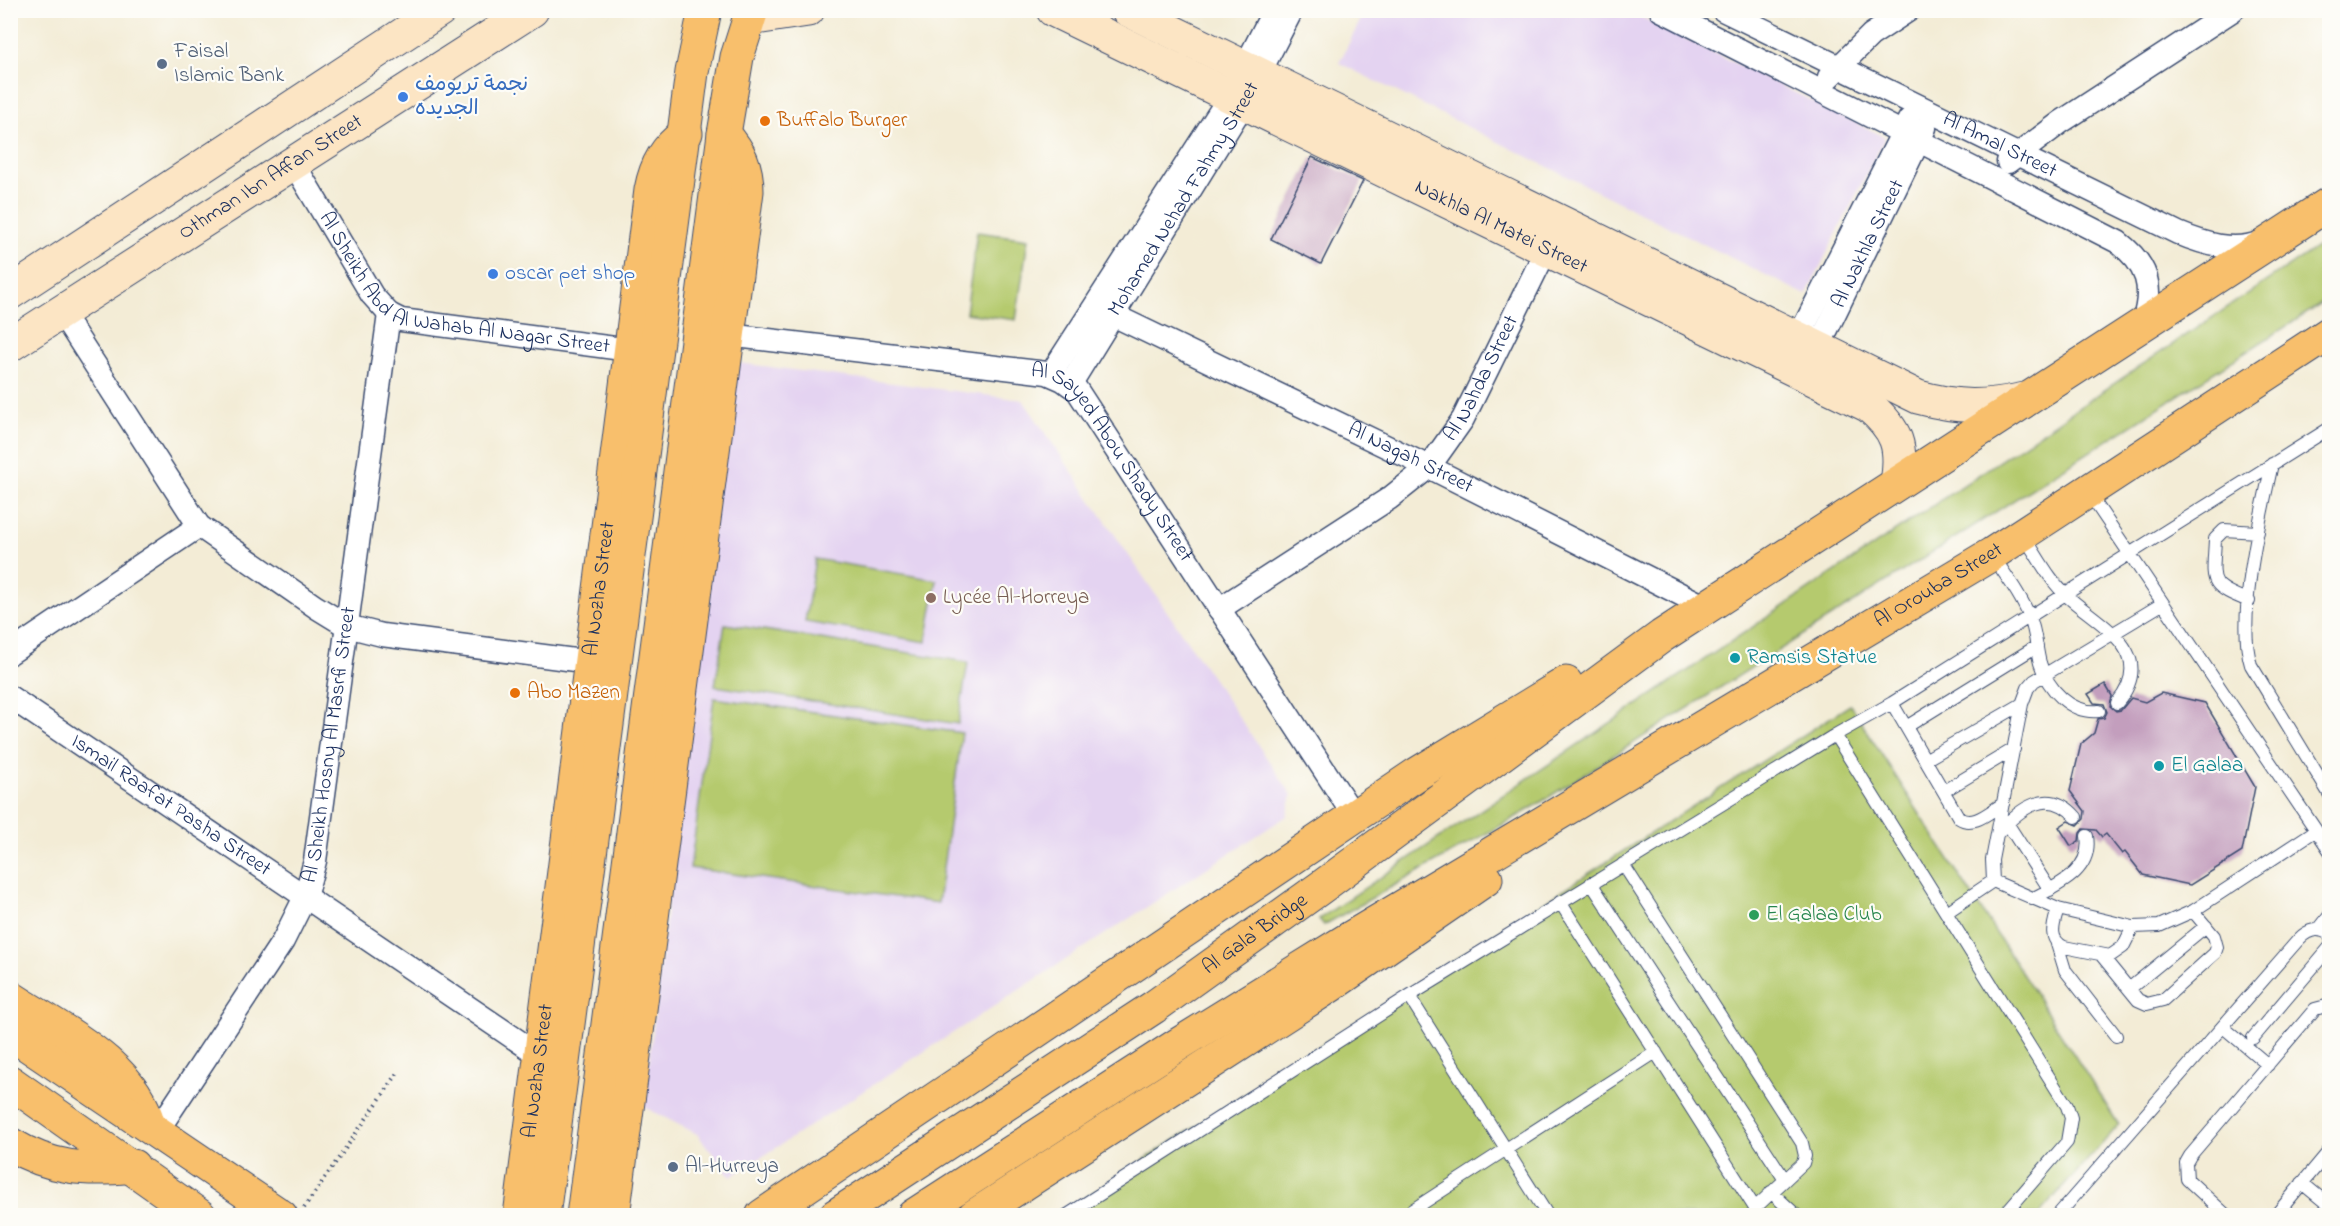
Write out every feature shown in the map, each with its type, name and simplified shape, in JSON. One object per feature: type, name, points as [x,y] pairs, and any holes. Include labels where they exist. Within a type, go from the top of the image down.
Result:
[{"type":"main road","points":[[543,1215],[686,133],[692,72],[705,11]]},
{"type":"main road","points":[[583,1215],[724,134],[735,67],[750,15]]},
{"type":"main road","name":"Al Nozha Street","points":[[521,1215],[539,1055],[654,172],[662,157],[686,133]]},
{"type":"main road","points":[[613,1215],[747,176],[743,160],[724,134]]},
{"type":"main road","points":[[762,1215],[1354,816],[1552,691],[1597,666],[1662,636],[2330,203]]},
{"type":"main road","name":"Al Orouba Street","points":[[1540,824],[1992,554],[2330,333]]},
{"type":"main road","name":"Al Gala' Bridge","points":[[835,1215],[1154,1007],[1320,888],[1662,636]]},
{"type":"main road","points":[[913,1215],[1179,1044],[1540,824]]},
{"type":"main road","points":[[974,1215],[1413,931],[1499,869],[1540,824]]},
{"type":"main road","points":[[10,997],[109,1064],[140,1100],[153,1130]]},
{"type":"main road","points":[[10,1033],[281,1215]]},
{"type":"main road","points":[[10,1082],[133,1166],[186,1211]]},
{"type":"main road","points":[[10,1144],[46,1161],[70,1167],[96,1170],[133,1166]]},
{"type":"street","points":[[10,293],[440,10]]},
{"type":"street","name":"Othman Ibn Affan Street","points":[[10,345],[532,10]]},
{"type":"street","points":[[750,15],[808,10]]},
{"type":"street","name":"Nakhla Al Matei Street","points":[[1053,10],[1237,99],[1553,235],[1802,356],[1918,397],[1953,406],[1989,407],[2025,399]]},
{"type":"street","name":"Nakhla Al Matei Street","points":[[1128,10],[1252,71],[1553,235]]},
{"type":"street","name":"Mohamed Nehad Fahmy Street","points":[[1252,71],[1274,10]]},
{"type":"street","name":"Mohamed Nehad Fahmy Street","points":[[1060,380],[1113,315],[1252,71],[1293,10]]},
{"type":"street","name":"Al Amal Street","points":[[1661,10],[2118,242],[2133,253],[2143,269],[2149,286],[2149,305],[2144,322]]},
{"type":"street","name":"Al Amal Street","points":[[1723,10],[2203,244],[2230,247],[2257,243],[2282,233]]},
{"type":"street","points":[[1820,91],[1837,66],[1871,35],[1909,10]]},
{"type":"street","points":[[1991,178],[2016,154],[2061,122],[2233,10]]},
{"type":"street","name":"Mohamed Nehad Fahmy Street","points":[[1060,380],[1237,99]]},
{"type":"street","name":"Al Nakhla Street","points":[[1802,356],[1924,109]]},
{"type":"street","name":"Al Sheikh Abd Al Wahab Al Nagar Street","points":[[294,164],[372,295],[389,314],[401,320],[630,350]]},
{"type":"street","name":"Al Nahda Street","points":[[1219,609],[1390,498],[1429,467],[1463,419],[1553,235]]},
{"type":"street","points":[[61,312],[199,526],[347,626],[382,635],[590,663]]},
{"type":"street","name":"Al Sheikh Hosny Al Masrfi Street","points":[[153,1130],[283,941],[304,897],[315,861],[389,314]]},
{"type":"street","name":"Al Nagah Street","points":[[1113,315],[1429,467],[1706,607]]},
{"type":"street","name":"Al Sayed Abou Shady Street","points":[[728,335],[1060,380],[1082,398],[1354,816]]},
{"type":"street","name":"Nakhla Al Matei Street","points":[[1802,356],[1886,420],[1897,439],[1901,461],[1897,483]]},
{"type":"street","points":[[10,653],[199,526]]},
{"type":"street","name":"Ismail Raafat Pasha Street","points":[[10,697],[539,1055]]},
{"type":"lane","points":[[1066,1215],[1409,996],[1835,735],[1892,703],[2330,428]]},
{"type":"lane","points":[[2272,464],[2258,532],[2246,641],[2251,665],[2325,778],[2330,795]]},
{"type":"lane","points":[[2088,492],[2330,851]]},
{"type":"lane","points":[[2249,602],[2221,590],[2216,584],[2214,577],[2215,539],[2224,530],[2258,532]]},
{"type":"lane","points":[[2023,534],[2066,595],[2114,633],[2127,653],[2132,670],[2130,687],[2117,703]]},
{"type":"lane","points":[[1992,554],[2021,598],[2030,617],[2045,675],[2071,706],[2088,712],[2099,711]]},
{"type":"lane","points":[[1993,881],[1992,860],[1996,835],[2022,704],[2028,688],[2045,675],[2162,604]]},
{"type":"lane","points":[[1906,727],[2037,646]]},
{"type":"lane","points":[[1892,703],[1959,818],[1969,822],[2003,804]]},
{"type":"lane","points":[[1925,760],[2022,704]]},
{"type":"lane","points":[[1835,735],[2067,1106],[2071,1118],[2071,1130],[2061,1152],[2003,1215]]},
{"type":"lane","points":[[1944,791],[2014,749]]},
{"type":"lane","points":[[1996,835],[2007,823],[2036,803],[2046,801],[2066,806],[2076,817]]},
{"type":"lane","points":[[2007,823],[2050,890]]},
{"type":"lane","points":[[1993,881],[2058,909],[2133,927],[2159,926],[2193,911],[2316,831]]},
{"type":"lane","points":[[2032,899],[2066,880],[2086,859],[2089,849],[2087,836]]},
{"type":"lane","points":[[1560,902],[1757,1212],[1771,1192],[1803,1163],[1805,1156],[1802,1143],[1623,864]]},
{"type":"lane","points":[[1947,912],[1993,881]]},
{"type":"lane","points":[[1591,884],[1785,1180]]},
{"type":"lane","points":[[2058,909],[2053,929],[2065,970],[2116,1036]]},
{"type":"lane","points":[[2102,956],[2138,1000],[2146,1004],[2163,1000],[2215,953],[2217,941],[2193,911]]},
{"type":"lane","points":[[2057,1215],[2299,939],[2311,930],[2324,932],[2330,915]]},
{"type":"lane","points":[[2057,944],[2102,956],[2118,953],[2133,927]]},
{"type":"lane","points":[[2129,989],[2206,927]]},
{"type":"lane","points":[[2253,1038],[2330,947]]},
{"type":"lane","points":[[1409,996],[1548,1215]]},
{"type":"lane","points":[[2228,1215],[2187,1179],[2186,1163],[2316,1009],[2330,1005]]},
{"type":"lane","points":[[2223,1027],[2268,1065]]},
{"type":"lane","points":[[1403,1215],[1656,1052]]},
{"type":"lane","points":[[2275,1215],[2330,1150]]},
{"type":"lane","points":[[2302,1183],[2330,1206]]},
{"type":"lane","points":[[1771,1192],[1797,1215]]},
{"type":"lane","points":[[1083,1205],[1091,1215]]},
{"type":"path","points":[[298,1215],[398,1073]]},
{"type":"shaded area","points":[[1365,11],[1629,11],[1885,137],[1806,295],[1339,63]]},
{"type":"shaded area","name":"Lycée Al-Horreya","points":[[731,362],[1023,400],[1292,795],[1287,816],[731,1177],[697,1134],[644,1107]]},
{"type":"green space","points":[[977,232],[1028,239],[1016,320],[966,313]]},
{"type":"green space","points":[[2329,239],[2329,299],[1530,809],[1324,925],[1319,919]]},
{"type":"green space","points":[[815,559],[937,580],[926,642],[805,622]]},
{"type":"green space","points":[[725,624],[968,662],[958,724],[715,686]]},
{"type":"green space","points":[[714,698],[962,733],[938,903],[690,868]]},
{"type":"green space","name":"El Galaa Club","points":[[1850,705],[2119,1125],[2038,1215],[1057,1216]]},
{"type":"building","points":[[1312,157],[1363,181],[1321,264],[1271,239]]},
{"type":"building","name":"El Galaa","points":[[2105,684],[2112,696],[2110,706],[2116,711],[2121,710],[2131,698],[2145,702],[2161,693],[2205,703],[2255,787],[2242,852],[2190,885],[2143,875],[2125,852],[2122,854],[2106,834],[2102,837],[2096,830],[2083,829],[2079,841],[2071,846],[2059,827],[2068,821],[2078,825],[2084,819],[2085,811],[2070,791],[2081,744],[2094,733],[2098,719],[2104,718],[2107,712],[2104,704],[2094,703],[2088,694]]},
{"type":"place","name":"Faisal Islamic Bank","points":[[162,64]]},
{"type":"place","name":"نجمة تريومف الجديده","points":[[403,97]]},
{"type":"place","name":"Buffalo Burger","points":[[765,121]]},
{"type":"place","name":"oscar pet shop","points":[[493,274]]},
{"type":"place","name":"Lycée Al-Horreya","points":[[931,598]]},
{"type":"place","name":"Ramsis Statue","points":[[1735,658]]},
{"type":"place","name":"Abo Mazen","points":[[515,693]]},
{"type":"place","name":"El Galaa","points":[[2159,766]]},
{"type":"place","name":"El Galaa Club","points":[[1754,915]]},
{"type":"place","name":"Al-Hurreya","points":[[673,1167]]}]
